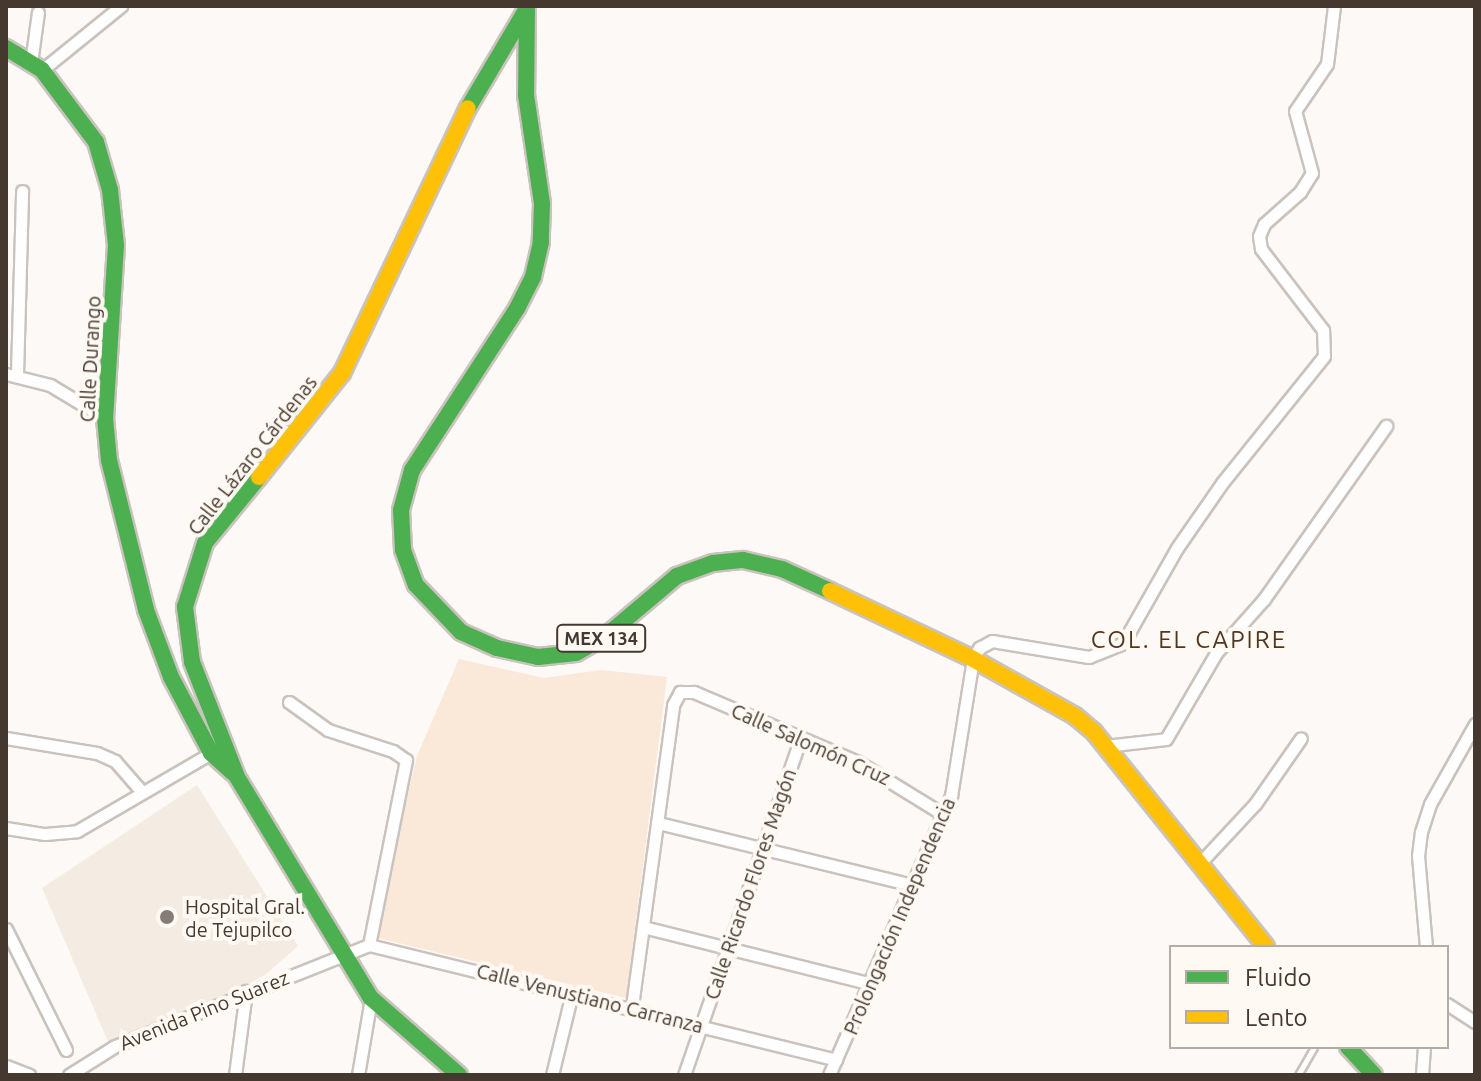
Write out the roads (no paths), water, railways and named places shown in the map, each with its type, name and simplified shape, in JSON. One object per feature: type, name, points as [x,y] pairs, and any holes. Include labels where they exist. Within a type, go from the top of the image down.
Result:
[{"type":"street","points":[[36,67],[121,6]]},
{"type":"street","points":[[973,659],[988,641],[1089,657],[1123,643],[1177,548],[1222,483],[1317,370],[1326,343],[1323,330],[1261,249],[1259,236],[1264,224],[1300,192],[1312,173],[1295,111],[1327,64],[1334,6]]},
{"type":"street","name":"MEX 134","points":[[527,8],[526,95],[542,204],[541,242],[533,277],[518,307],[412,470],[401,510],[403,550],[416,585],[461,632],[497,648],[538,657],[576,653],[607,635],[677,576],[713,563],[743,560],[782,569],[973,659],[1054,702],[1105,746],[1264,945]]},
{"type":"street","name":"Calle Lázaro Cárdenas","points":[[459,1075],[371,998],[343,953],[237,777],[192,662],[185,630],[195,563],[205,543],[342,373],[484,75],[527,8]]},
{"type":"street","points":[[36,67],[38,12]]},
{"type":"street","name":"Calle Durango","points":[[6,48],[36,67],[96,142],[110,190],[116,245],[105,418],[109,460],[146,610],[171,677],[211,753],[237,777]]},
{"type":"street","points":[[22,191],[12,374],[50,385],[105,418]]},
{"type":"street","points":[[6,263],[17,276]]},
{"type":"street","points":[[1105,746],[1166,739],[1226,640],[1264,599],[1386,426]]},
{"type":"street","name":"Prolongación Independencia","points":[[829,1075],[872,984],[944,815],[957,769],[973,659]]},
{"type":"street","name":"Calle Salomón Cruz","points":[[658,823],[675,698],[685,690],[889,777],[944,815]]},
{"type":"street","points":[[289,702],[328,730],[406,760],[369,945],[343,953]]},
{"type":"street","points":[[1426,945],[1418,856],[1421,832],[1430,804],[1475,724]]},
{"type":"street","points":[[6,738],[97,753],[115,761],[142,792]]},
{"type":"street","name":"Calle Ricardo Flores Magón","points":[[684,1075],[801,738]]},
{"type":"street","points":[[1199,864],[1255,804],[1301,738]]},
{"type":"street","points":[[6,828],[65,834],[211,753]]},
{"type":"street","points":[[632,1006],[658,823],[764,846],[913,885]]},
{"type":"street","points":[[643,927],[730,946],[872,984]]},
{"type":"street","points":[[6,929],[66,1050]]},
{"type":"street","name":"Calle Venustiano Carranza","points":[[369,945],[632,1006],[836,1060]]},
{"type":"street","name":"Avenida Pino Suarez","points":[[69,1075],[115,1046],[343,953]]},
{"type":"street","points":[[235,1075],[246,991]]},
{"type":"street","points":[[552,1075],[572,993]]},
{"type":"street","points":[[358,1075],[371,998]]},
{"type":"street","points":[[1449,1005],[1475,1022]]},
{"type":"street","points":[[1350,1049],[1374,1075]]},
{"type":"street","points":[[1422,1075],[1424,1049]]},
{"type":"street","points":[[6,1066],[29,1075]]},
{"type":"lane","points":[[1298,1075],[1313,1049]]},
{"type":"place","name":"Hospital Gral. de Tejupilco","points":[[167,917]]},
{"type":"district","name":"COL. EL CAPIRE","points":[[1189,640]]}]
